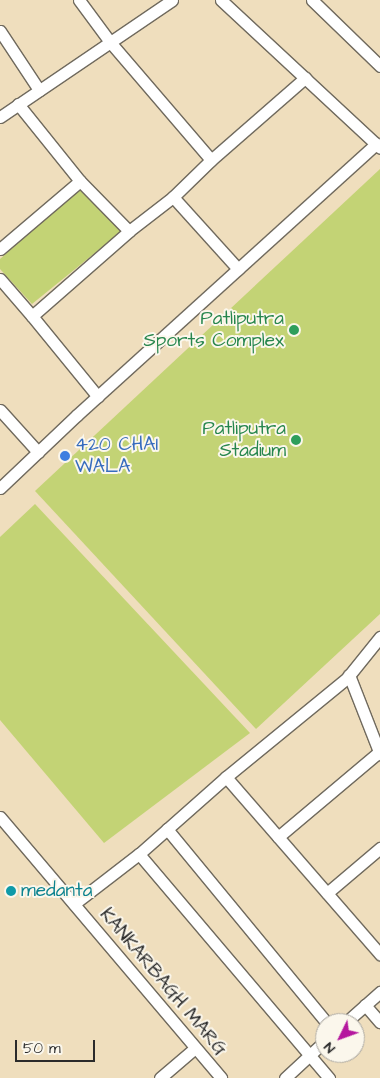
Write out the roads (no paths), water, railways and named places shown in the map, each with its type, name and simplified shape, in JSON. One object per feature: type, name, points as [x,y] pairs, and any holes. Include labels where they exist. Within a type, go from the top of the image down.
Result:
[{"type":"street","points":[[79,0],[110,42],[210,160]]},
{"type":"street","points":[[0,117],[172,0]]},
{"type":"street","points":[[0,488],[238,269],[378,146],[221,0]]},
{"type":"street","points":[[312,0],[380,66]]},
{"type":"street","points":[[0,31],[38,90]]},
{"type":"street","points":[[32,316],[129,231],[173,197],[210,160],[305,78]]},
{"type":"street","points":[[18,104],[80,181],[129,231]]},
{"type":"street","points":[[0,249],[80,181]]},
{"type":"street","points":[[173,197],[238,269]]},
{"type":"street","points":[[0,279],[98,396]]},
{"type":"street","points":[[0,410],[38,452]]},
{"type":"street","points":[[74,904],[139,854],[226,777],[349,675],[380,637]]},
{"type":"street","points":[[278,837],[380,753],[349,675]]},
{"type":"street","points":[[226,777],[380,954]]},
{"type":"street","name":"KANKARBAGH MARG","points":[[0,817],[221,1078]]},
{"type":"street","points":[[167,829],[319,1013]]},
{"type":"street","points":[[327,893],[380,848]]},
{"type":"street","points":[[139,854],[329,1078]]},
{"type":"street","points":[[356,1013],[380,992]]},
{"type":"street","points":[[365,1005],[380,1022]]},
{"type":"street","points":[[160,1078],[195,1048]]},
{"type":"street","points":[[285,1078],[315,1050]]},
{"type":"place","name":"Patliputra Sports Complex","points":[[294,330]]},
{"type":"place","name":"Patliputra Stadium","points":[[296,440]]},
{"type":"place","name":"420 CHAI WALA","points":[[65,456]]},
{"type":"place","name":"medanta","points":[[11,891]]}]
